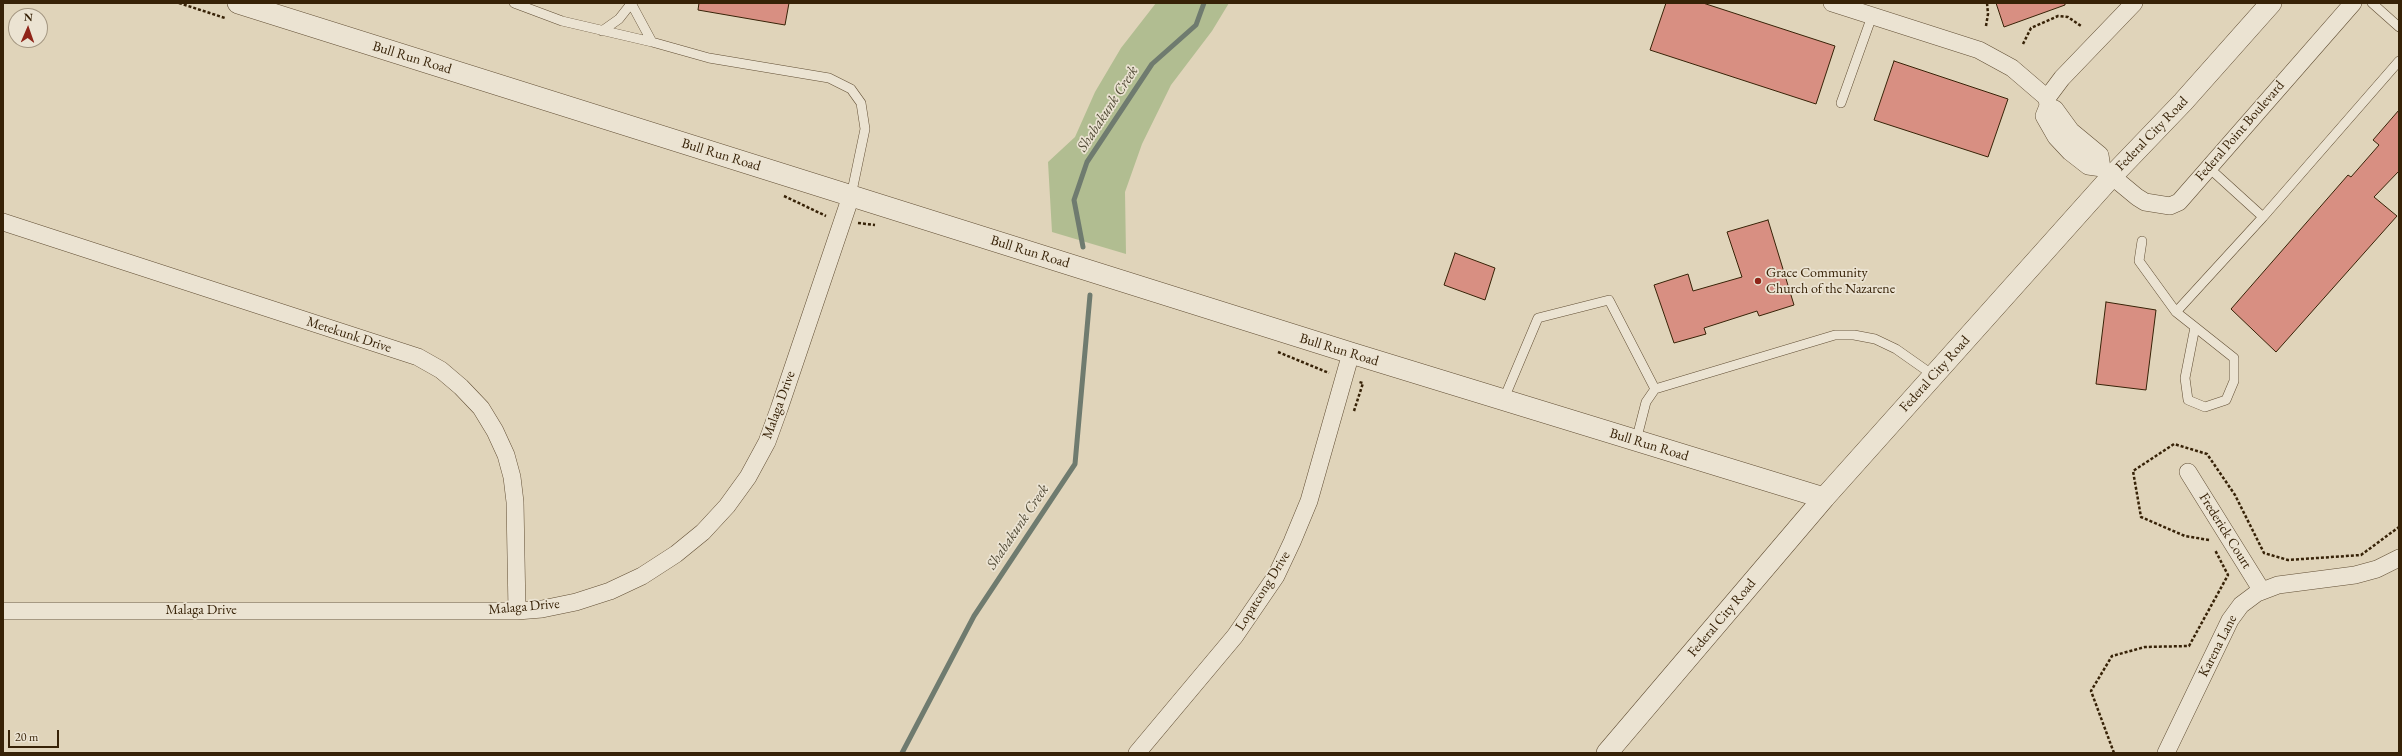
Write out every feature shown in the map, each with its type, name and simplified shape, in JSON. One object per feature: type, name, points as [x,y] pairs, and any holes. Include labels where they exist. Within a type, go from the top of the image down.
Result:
[{"type":"street","points":[[1832,3],[1979,50],[2012,68],[2055,109],[2071,131],[2100,155],[2107,172]]},
{"type":"street","points":[[2047,102],[2062,78],[2134,3]]},
{"type":"street","name":"Federal City Road","points":[[1607,753],[1824,498],[1934,375],[2107,172],[2183,102],[2271,3]]},
{"type":"street","name":"Federal Point Boulevard","points":[[2107,172],[2141,200],[2158,205],[2170,206],[2179,202],[2208,167],[2353,3]]},
{"type":"street","name":"Bull Run Road","points":[[234,11],[851,196],[1503,401],[1824,498]]},
{"type":"street","name":"Malaga Drive","points":[[3,610],[516,611],[542,609],[576,602],[610,591],[642,576],[676,554],[703,532],[727,506],[748,477],[767,442],[851,196]]},
{"type":"street","name":"Metekunk Drive","points":[[3,222],[418,357],[441,370],[461,387],[481,408],[495,431],[506,455],[512,477],[515,502],[516,611]]},
{"type":"street","name":"Lopatcong Drive","points":[[1137,753],[1235,636],[1276,576],[1292,542],[1308,501],[1351,353]]},
{"type":"street","name":"Frederick Court","points":[[2188,472],[2262,591]]},
{"type":"street","name":"Karena Lane","points":[[2166,753],[2230,620],[2241,606],[2262,591],[2278,585],[2355,575],[2377,569],[2399,558]]},
{"type":"lane","points":[[514,3],[562,21],[652,42],[709,58],[829,78],[851,89],[861,103],[865,129],[851,196]]},
{"type":"lane","points":[[2372,3],[2399,27]]},
{"type":"lane","points":[[602,31],[619,19],[631,4],[652,42]]},
{"type":"lane","points":[[1841,103],[1872,16]]},
{"type":"lane","points":[[2176,312],[2263,217],[2399,61]]},
{"type":"lane","points":[[2208,167],[2263,217]]},
{"type":"lane","points":[[2142,241],[2139,261],[2176,312],[2195,327],[2234,358],[2234,381],[2226,400],[2205,407],[2188,400],[2185,378],[2195,327]]},
{"type":"lane","points":[[1503,401],[1538,318],[1608,300],[1655,389]]},
{"type":"lane","points":[[1636,441],[1646,402],[1655,389],[1835,335],[1854,335],[1875,339],[1896,349],[1934,375]]},
{"type":"path","points":[[179,3],[234,11]]},
{"type":"path","points":[[1986,26],[1988,14],[1987,3]]},
{"type":"path","points":[[2023,44],[2031,28],[2058,16],[2068,17],[2081,26]]},
{"type":"path","points":[[782,195],[810,210],[841,222],[882,227]]},
{"type":"path","points":[[1274,349],[1314,368],[1362,383],[1353,413]]},
{"type":"path","points":[[2114,753],[2091,691],[2112,656],[2145,647],[2189,646],[2228,575],[2208,538],[2185,536],[2141,517],[2133,471],[2174,444],[2207,454],[2235,495],[2264,553],[2288,560],[2361,555],[2399,526]]},
{"type":"green space","points":[[1156,3],[1229,3],[1212,31],[1171,85],[1142,144],[1125,192],[1126,254],[1052,232],[1048,162],[1075,137],[1095,92],[1121,48]]},
{"type":"building","points":[[699,3],[789,3],[785,25],[698,10]]},
{"type":"building","points":[[1666,3],[1703,3],[1835,46],[1816,104],[1650,50]]},
{"type":"building","points":[[1996,3],[2065,3],[2065,5],[2004,27]]},
{"type":"building","points":[[1894,61],[2008,99],[1988,157],[1874,120]]},
{"type":"building","points":[[2399,110],[2399,171],[2374,197],[2397,216],[2276,352],[2231,309],[2348,175],[2351,177],[2379,145],[2373,140]]},
{"type":"building","name":"Grace Community Church of the Nazarene","points":[[1768,220],[1794,305],[1759,316],[1757,311],[1704,328],[1706,334],[1674,343],[1654,285],[1688,274],[1693,291],[1742,277],[1727,232]]},
{"type":"building","points":[[1455,253],[1495,268],[1485,300],[1444,285]]},
{"type":"building","points":[[2106,302],[2156,310],[2146,390],[2096,384]]},
{"type":"waterway","name":"Shabakunk Creek","points":[[1083,247],[1074,200],[1087,162],[1152,64],[1196,25],[1204,3]]},
{"type":"waterway","name":"Shabakunk Creek","points":[[902,753],[974,616],[1075,464],[1090,295]]},
{"type":"place","name":"Grace Community Church of the Nazarene","points":[[1758,281]]}]
